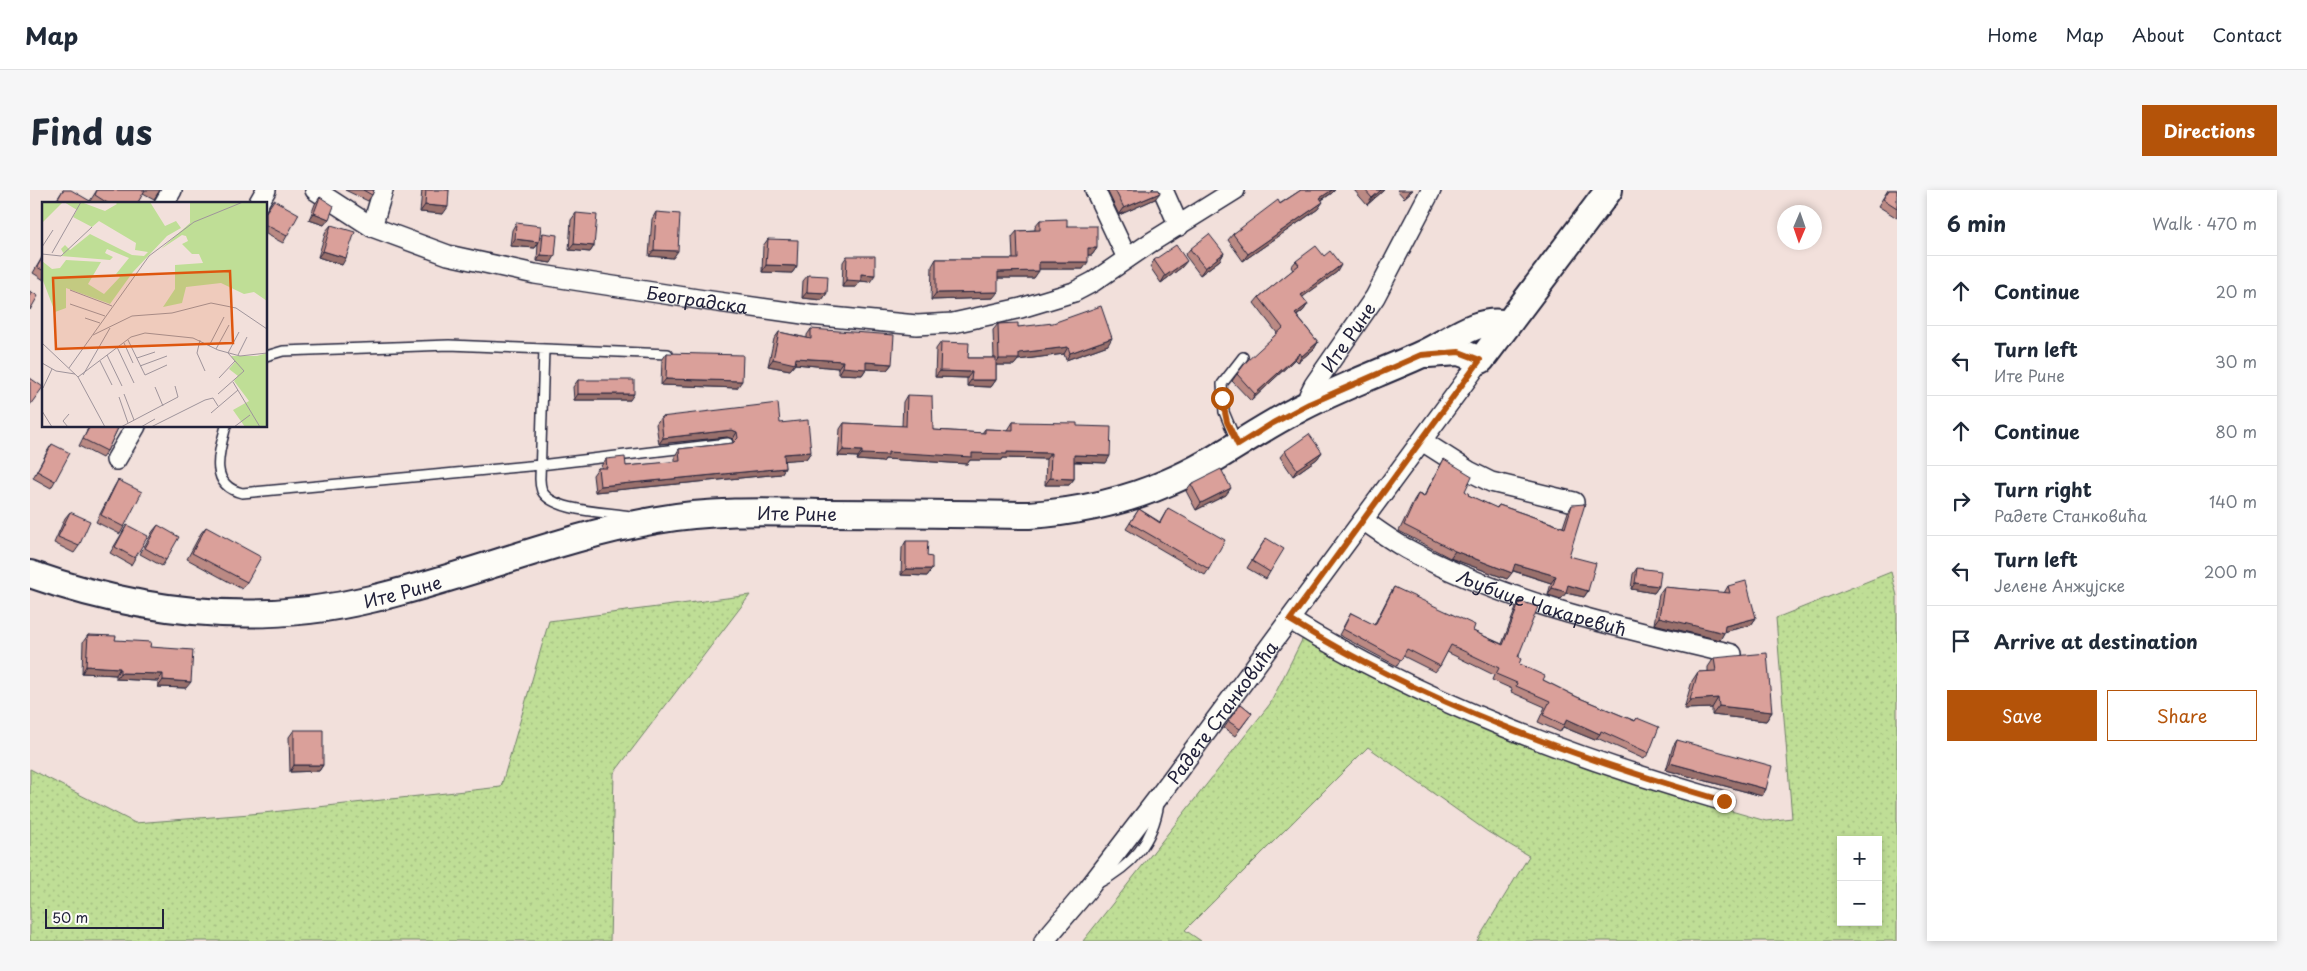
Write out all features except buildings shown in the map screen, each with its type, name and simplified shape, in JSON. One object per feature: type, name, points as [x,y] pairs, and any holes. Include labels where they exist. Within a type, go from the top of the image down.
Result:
[{"type":"street","points":[[165,202],[172,190]]},
{"type":"street","points":[[259,202],[266,190]]},
{"type":"street","name":"Београдска","points":[[315,190],[372,227],[448,255],[535,274],[810,315],[917,325],[953,323],[1054,300],[1093,282],[1127,258],[1235,190]]},
{"type":"street","points":[[372,227],[383,190]]},
{"type":"street","points":[[1095,190],[1127,258]]},
{"type":"street","points":[[1163,190],[1179,226]]},
{"type":"street","name":"Ите Рине","points":[[30,574],[93,595],[130,603],[200,612],[283,613],[369,600],[570,541],[643,523],[721,513],[1047,514],[1084,507],[1147,490],[1207,464],[1273,423],[1309,404],[1309,396],[1314,384],[1374,297],[1431,190]]},
{"type":"street","name":"Радете Станковића","points":[[1044,941],[1088,888],[1160,794],[1480,360],[1609,190]]},
{"type":"street","points":[[1309,404],[1421,355],[1478,325],[1490,322],[1507,324]]},
{"type":"street","points":[[1421,355],[1459,352],[1480,360]]},
{"type":"street","points":[[116,460],[135,428]]},
{"type":"street","points":[[1422,440],[1468,471],[1491,482],[1574,502]]},
{"type":"street","name":"Љубице Чакаревић","points":[[1363,520],[1407,549],[1492,586],[1581,617],[1732,654]]},
{"type":"street","points":[[1290,620],[1382,673],[1476,716],[1550,744],[1724,801]]},
{"type":"lane","points":[[268,355],[283,351],[398,345],[668,354]]},
{"type":"lane","points":[[544,349],[540,464],[542,491],[552,500],[565,506],[636,518],[643,523]]},
{"type":"lane","points":[[1238,445],[1224,412],[1222,384],[1244,357]]},
{"type":"lane","points":[[226,428],[219,473],[222,483],[230,490],[242,493],[540,464],[728,443]]},
{"type":"green space","points":[[1891,572],[1897,596],[1897,941],[1477,941],[1529,856],[1488,832],[1368,747],[1185,930],[1201,941],[1083,941],[1270,704],[1303,638],[1637,784],[1766,821],[1792,818],[1776,618]]},
{"type":"green space","points":[[750,595],[614,773],[610,941],[30,941],[30,769],[135,823],[263,813],[501,787],[549,621]]},
{"type":"route","points":[[1222,398],[1227,422],[1238,445],[1273,423],[1309,404],[1368,376],[1421,355],[1459,352],[1480,360],[1290,620],[1382,673],[1476,716],[1550,744],[1724,801]]}]
